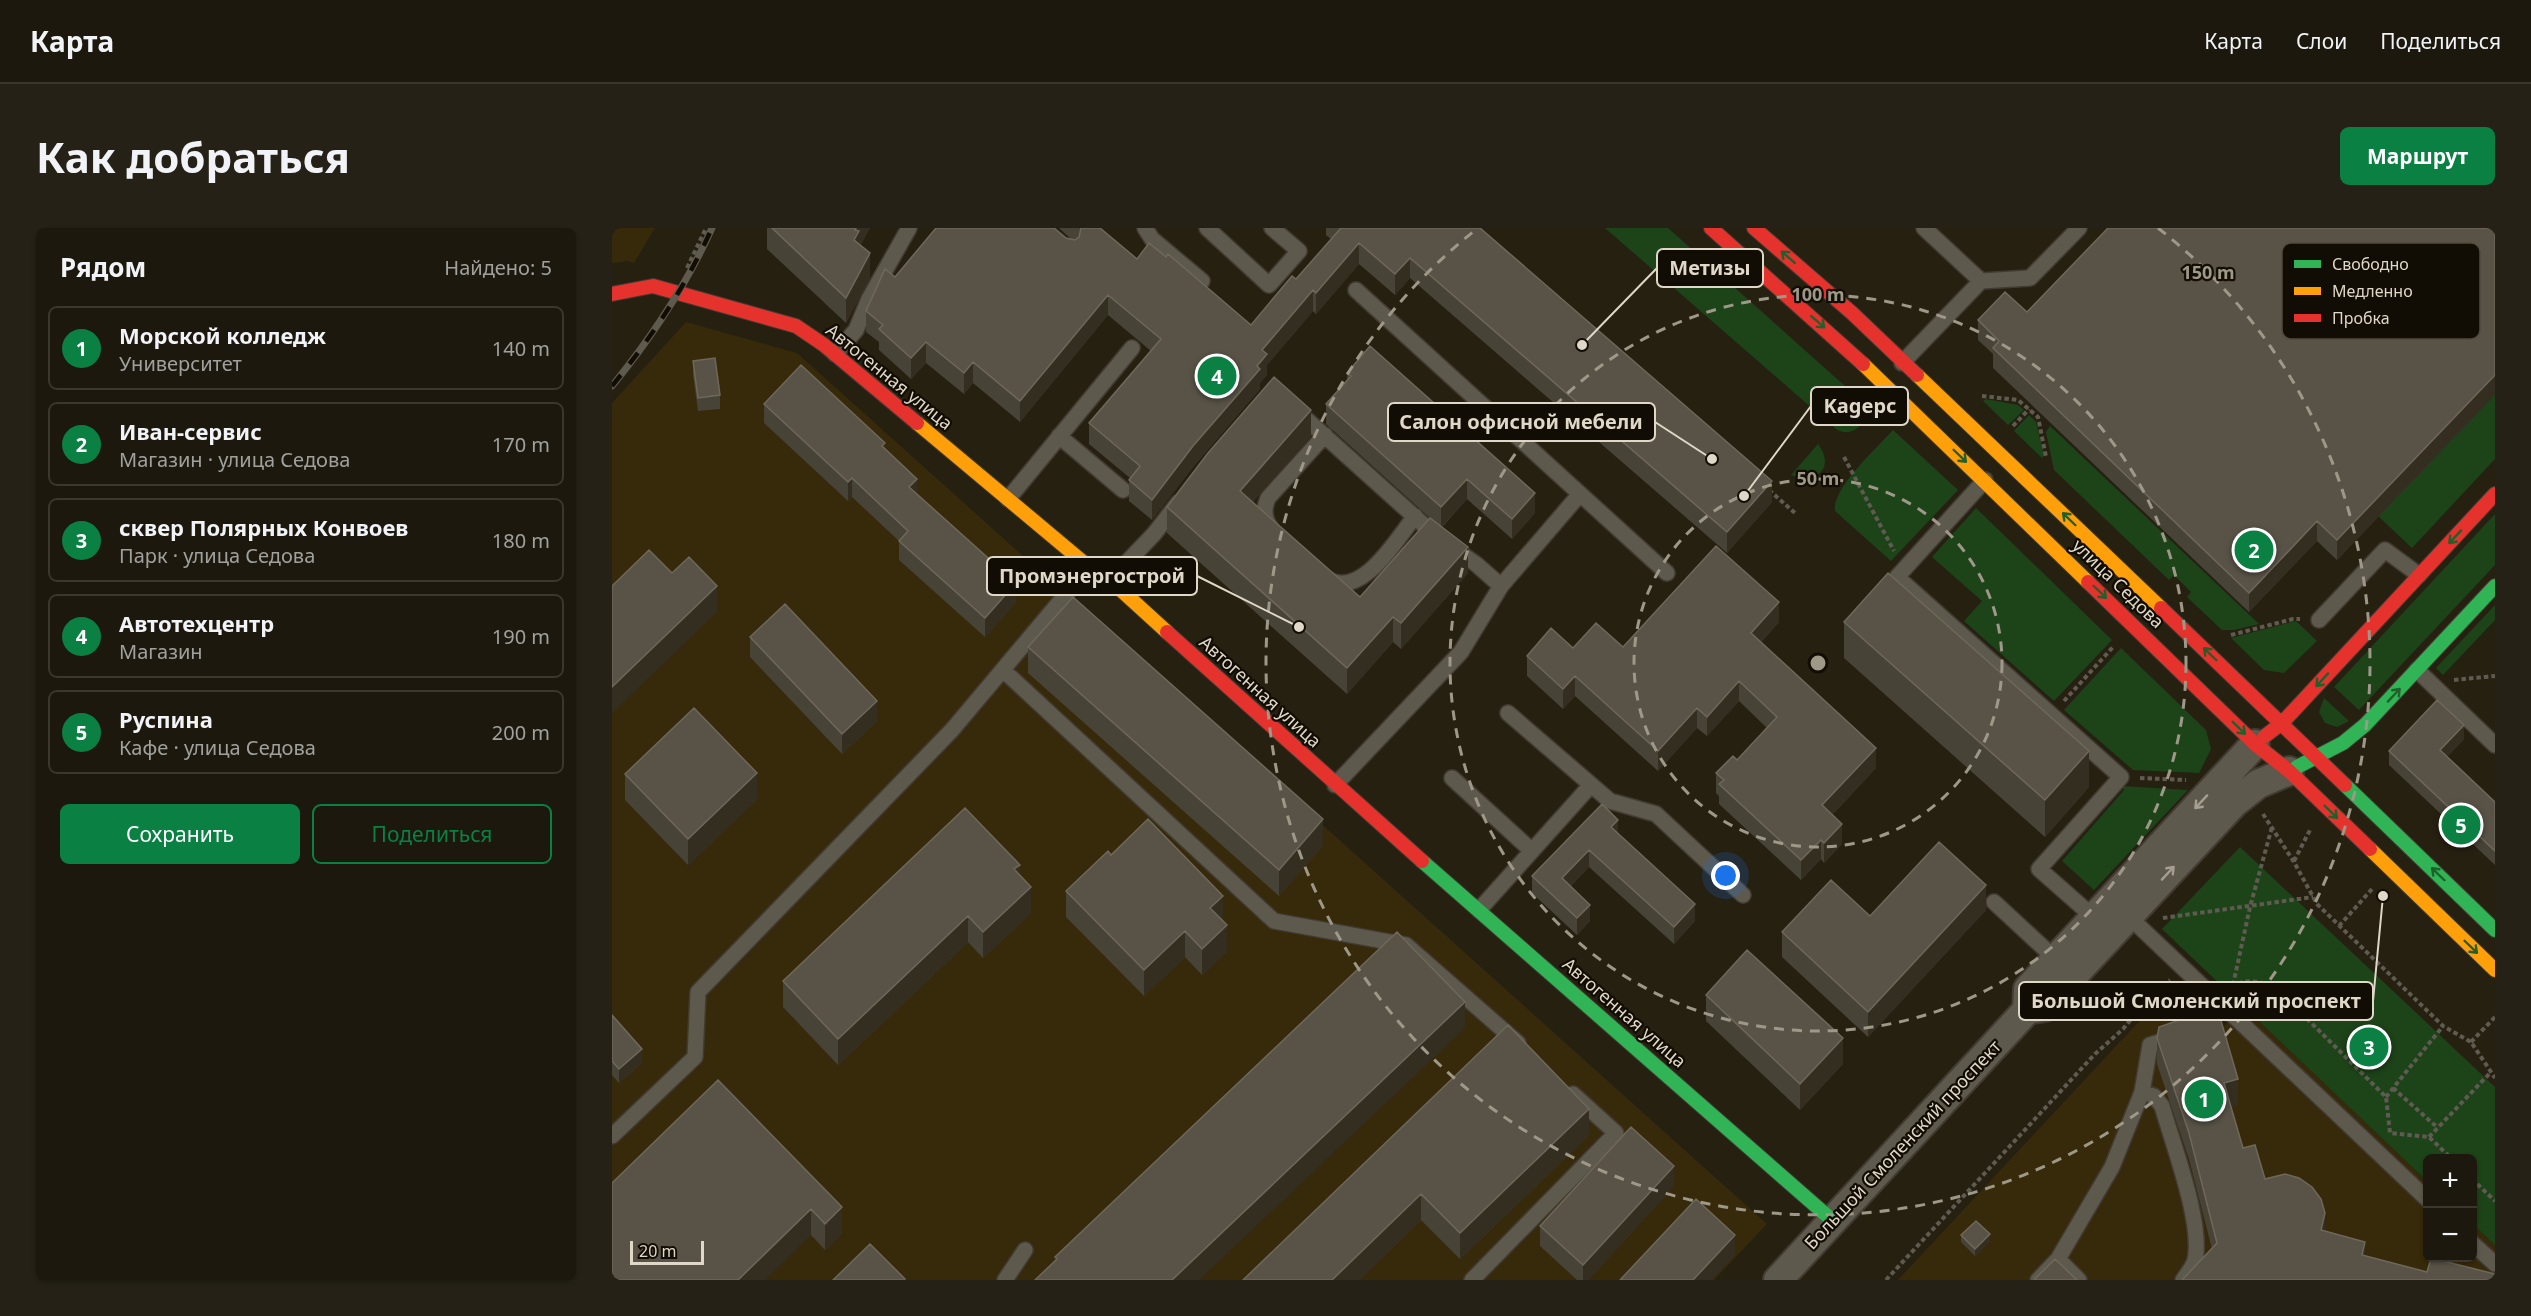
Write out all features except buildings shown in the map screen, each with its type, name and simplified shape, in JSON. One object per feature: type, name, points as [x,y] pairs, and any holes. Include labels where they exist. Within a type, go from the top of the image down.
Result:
[{"type":"street","name":"улица Седова","points":[[1711,228],[1833,335],[2255,744],[2289,771],[2495,970]]},
{"type":"street","name":"улица Седова","points":[[1754,228],[1852,313],[2282,723],[2495,930]]},
{"type":"street","name":"Автогенная улица","points":[[612,294],[653,286],[796,326],[835,354],[1089,567],[1110,580],[1335,785],[1833,1221]]},
{"type":"street","name":"Большой Смоленский проспект","points":[[2120,917],[2255,744],[2282,723],[2495,494]]},
{"type":"street","name":"Большой Смоленский проспект","points":[[1778,1280],[2027,1010],[2028,989],[2064,967],[2120,917],[2234,803],[2258,784],[2316,758],[2343,743],[2365,725],[2495,586]]},
{"type":"lane","points":[[835,354],[856,330],[869,299],[909,228]]},
{"type":"lane","points":[[1145,228],[1152,239],[1202,281]]},
{"type":"lane","points":[[1207,228],[1269,285],[1299,251],[1272,228]]},
{"type":"lane","points":[[1924,228],[1982,281]]},
{"type":"lane","points":[[1884,384],[1982,281],[2030,278],[2079,228]]},
{"type":"lane","points":[[1356,290],[1667,573]]},
{"type":"lane","points":[[1008,499],[1132,348]]},
{"type":"lane","points":[[1897,396],[1916,375]]},
{"type":"lane","points":[[1281,396],[1415,516],[1501,586]]},
{"type":"lane","points":[[1280,537],[1266,520],[1264,507],[1268,498],[1324,435]]},
{"type":"lane","points":[[1059,436],[1124,490]]},
{"type":"lane","points":[[1985,480],[1897,577],[2121,777],[2039,869],[2120,917],[2216,1000],[2423,1196]]},
{"type":"lane","points":[[1110,580],[1154,534],[1187,491]]},
{"type":"lane","points":[[1335,785],[1461,652],[1501,586],[1580,494]]},
{"type":"lane","points":[[1312,566],[1329,581],[1344,584],[1360,579],[1372,570],[1415,516]]},
{"type":"lane","points":[[2319,620],[2385,550],[2419,576]]},
{"type":"lane","points":[[612,1136],[695,1057],[698,992],[952,730],[1089,567]]},
{"type":"lane","points":[[1003,670],[1274,921],[1406,945],[1532,1056]]},
{"type":"lane","points":[[2417,670],[2495,745]]},
{"type":"lane","points":[[1508,713],[1610,801],[1656,814],[1743,895]]},
{"type":"lane","points":[[1452,778],[1532,851]]},
{"type":"lane","points":[[1479,910],[1592,785]]},
{"type":"lane","points":[[1994,902],[2064,967]]},
{"type":"lane","points":[[2038,1280],[2058,1259],[2112,1167],[2142,1092],[2150,1045],[2190,1032]]},
{"type":"lane","points":[[1472,1280],[1616,1134],[1565,1087]]},
{"type":"lane","points":[[2142,1092],[2154,1096],[2162,1106],[2194,1217],[2197,1243],[2194,1263],[2183,1280]]},
{"type":"lane","points":[[2477,1248],[2495,1264]]},
{"type":"lane","points":[[1005,1280],[1025,1250]]},
{"type":"lane","points":[[2058,1259],[2079,1280]]},
{"type":"path","points":[[674,292],[706,228]]},
{"type":"path","points":[[1978,396],[2018,400],[2038,417],[2047,461]]},
{"type":"path","points":[[2007,432],[2029,409]]},
{"type":"path","points":[[1844,457],[1905,569]]},
{"type":"path","points":[[1768,490],[1795,513]]},
{"type":"path","points":[[2222,637],[2293,619],[2319,620]]},
{"type":"path","points":[[2051,714],[2120,640]]},
{"type":"path","points":[[2445,681],[2495,676]]},
{"type":"path","points":[[2121,777],[2192,780]]},
{"type":"path","points":[[2262,812],[2294,862],[2316,904],[2443,1026],[2471,1042],[2490,1073],[2495,1077]]},
{"type":"path","points":[[2294,862],[2313,824]]},
{"type":"path","points":[[2233,985],[2250,907],[2272,826]]},
{"type":"path","points":[[2339,926],[2376,884]]},
{"type":"path","points":[[2120,917],[2250,907],[2313,897]]},
{"type":"path","points":[[1887,1280],[2095,1054],[2123,1029],[2149,997],[2173,978]]},
{"type":"path","points":[[2216,1000],[2233,985],[2248,981],[2266,983],[2278,990],[2386,1097],[2390,1133],[2429,1137],[2447,1154]]},
{"type":"path","points":[[2471,1042],[2495,1017]]},
{"type":"path","points":[[2386,1097],[2443,1026]]},
{"type":"path","points":[[2429,1137],[2490,1073]]},
{"type":"path","points":[[2393,1088],[2438,1128]]},
{"type":"path","points":[[2477,1184],[2495,1201]]},
{"type":"shaded area","points":[[612,228],[655,228],[634,263],[628,261],[612,263]]},
{"type":"shaded area","points":[[686,322],[797,353],[1767,1224],[1714,1280],[612,1280],[612,403]]},
{"type":"shaded area","points":[[2172,986],[2217,1033],[2244,1007],[2423,1177],[2423,1262],[2477,1262],[2477,1228],[2495,1245],[2495,1280],[1898,1280]]},
{"type":"green space","points":[[1605,228],[1668,228],[1873,411],[1853,431],[1842,432],[1836,429]]},
{"type":"green space","points":[[2495,395],[2495,459],[2412,548],[2378,516]]},
{"type":"green space","points":[[1986,399],[2018,405],[2024,410],[2008,425],[1983,401]]},
{"type":"green space","points":[[2029,415],[2036,422],[2044,455],[2042,458],[2014,431]]},
{"type":"green space","points":[[2050,426],[2259,624],[2234,630],[2222,630],[2187,597],[2191,592],[2174,575],[2169,580],[2054,470],[2046,432]]},
{"type":"green space","points":[[1893,430],[1958,490],[1891,561],[1835,511],[1840,491],[1867,457]]},
{"type":"green space","points":[[1818,444],[1825,460],[1821,472],[1808,478],[1791,475]]},
{"type":"green space","points":[[1976,508],[2112,640],[2054,701],[1964,621],[1982,601],[1932,557]]},
{"type":"green space","points":[[2495,514],[2495,565],[2359,710],[2334,687]]},
{"type":"green space","points":[[2495,605],[2495,620],[2443,675],[2436,668]]},
{"type":"green space","points":[[2296,621],[2317,641],[2284,673],[2264,670],[2231,638]]},
{"type":"green space","points":[[2121,648],[2206,730],[2211,749],[2199,773],[2133,770],[2064,710]]},
{"type":"green space","points":[[2324,698],[2349,721],[2337,727],[2325,723],[2319,712]]},
{"type":"green space","points":[[2121,786],[2188,790],[2094,890],[2062,861],[2124,790]]},
{"type":"green space","points":[[2240,847],[2495,1087],[2495,1245],[2477,1228],[2477,1154],[2423,1154],[2423,1177],[2162,929]]},
{"type":"railway","points":[[612,386],[641,349],[667,310],[712,228]]},
{"type":"traffic: fast","points":[[2297,767],[2343,743],[2365,725],[2495,586]]},
{"type":"traffic: fast","points":[[2345,785],[2495,930]]},
{"type":"traffic: fast","points":[[1422,861],[1833,1221]]},
{"type":"traffic: slow","points":[[1863,364],[2088,582]]},
{"type":"traffic: slow","points":[[1917,375],[2161,608]]},
{"type":"traffic: slow","points":[[917,423],[1089,567],[1110,580],[1167,632]]},
{"type":"traffic: slow","points":[[2370,849],[2495,970]]},
{"type":"traffic: jam","points":[[1711,228],[1863,364]]},
{"type":"traffic: jam","points":[[1754,228],[1852,313],[1917,375]]},
{"type":"traffic: jam","points":[[612,294],[653,286],[796,326],[824,345],[917,423]]},
{"type":"traffic: jam","points":[[2265,736],[2282,723],[2495,494]]},
{"type":"traffic: jam","points":[[2088,582],[2255,744],[2289,771],[2370,849]]},
{"type":"traffic: jam","points":[[2161,608],[2345,785]]},
{"type":"traffic: jam","points":[[1167,632],[1422,861]]},
{"type":"place","name":"Метизы","points":[[1582,345]]},
{"type":"place","name":"Автотехцентр","points":[[1217,376]]},
{"type":"place","name":"Салон офисной мебели","points":[[1712,459]]},
{"type":"place","name":"Kagepc","points":[[1744,496]]},
{"type":"place","name":"Иван-сервис","points":[[2254,550]]},
{"type":"place","name":"Промэнергострой","points":[[1299,627]]},
{"type":"place","name":"Руспина","points":[[2461,825]]},
{"type":"place","name":"Большой Смоленский проспект","points":[[2383,896]]},
{"type":"place","name":"сквер Полярных Конвоев","points":[[2369,1047]]},
{"type":"place","name":"Морской колледж","points":[[2204,1099]]}]
